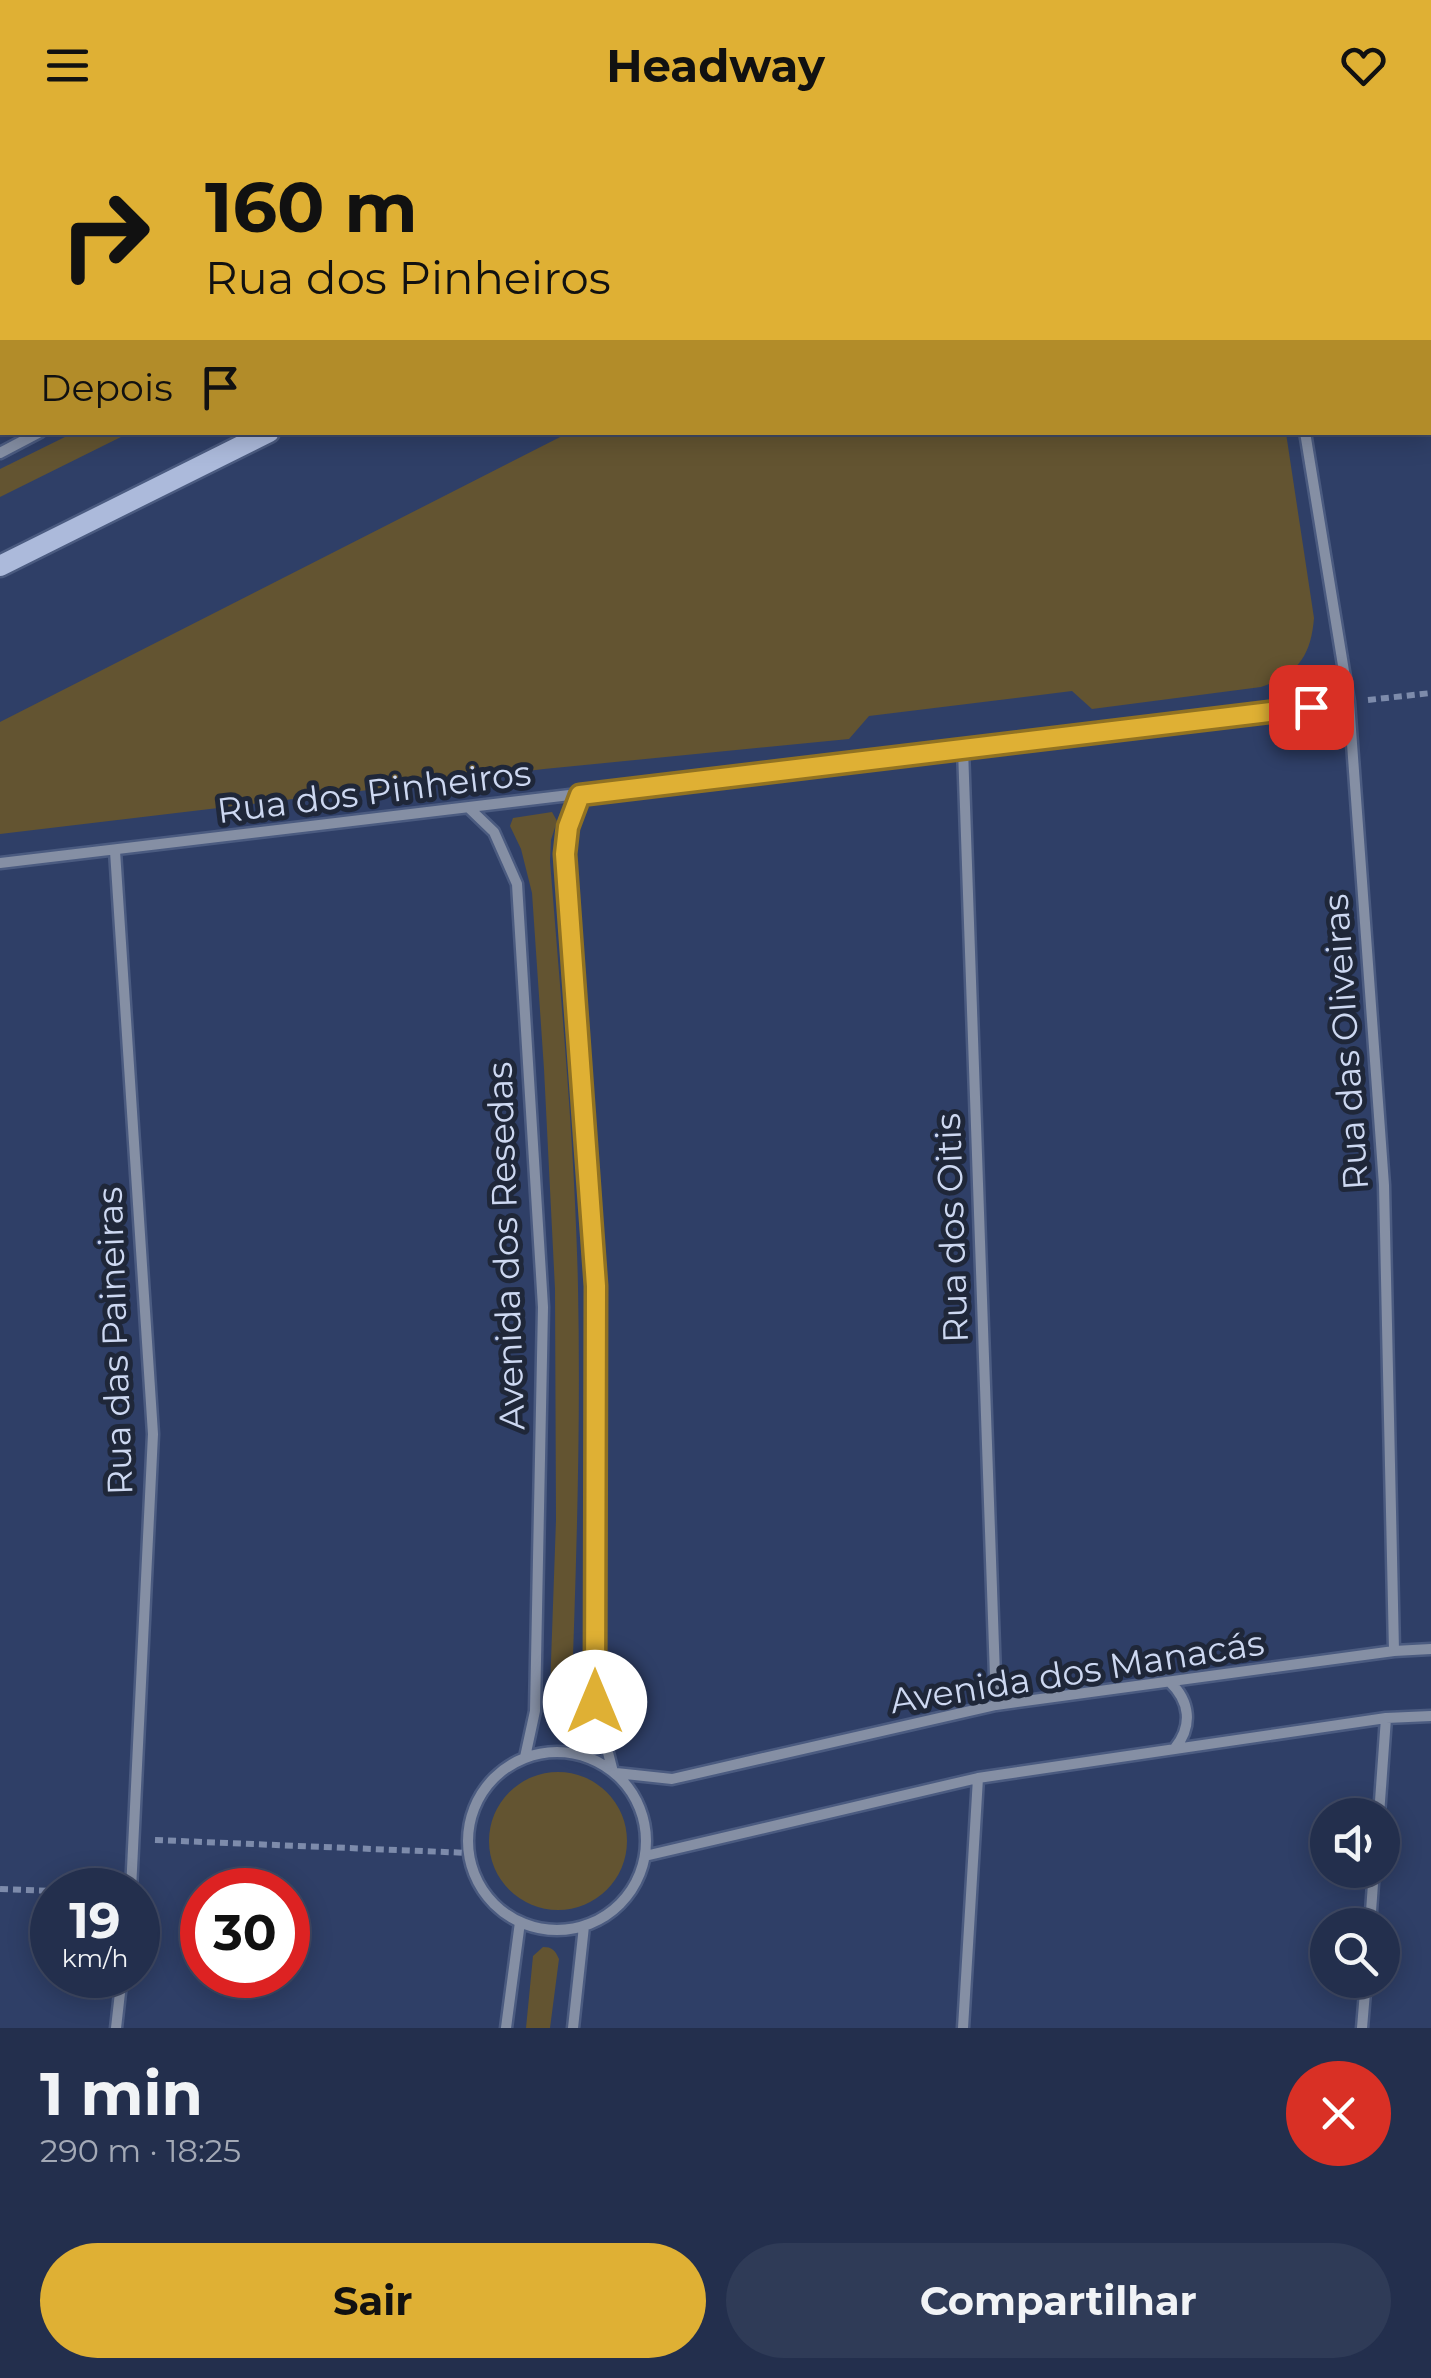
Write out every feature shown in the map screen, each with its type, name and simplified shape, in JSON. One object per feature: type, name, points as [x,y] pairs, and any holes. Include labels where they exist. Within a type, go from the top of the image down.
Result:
[{"type":"street","points":[[0,453],[34,435]]},
{"type":"street","points":[[0,566],[264,435]]},
{"type":"street","name":"Rua das Oliveiras","points":[[1305,435],[1349,702],[1384,1185],[1394,1651]]},
{"type":"street","name":"Rua dos Pinheiros","points":[[0,864],[1349,702]]},
{"type":"street","name":"Rua dos Oitis","points":[[964,748],[996,1706]]},
{"type":"street","points":[[580,795],[568,827],[565,854],[596,1286],[595,1702],[615,1772]]},
{"type":"street","name":"Avenida dos Resedas","points":[[469,808],[494,832],[517,884],[542,1288],[535,1711],[525,1757]]},
{"type":"street","name":"Rua das Paineiras","points":[[115,851],[153,1434],[132,1868]]},
{"type":"street","name":"Avenida dos Manacás","points":[[615,1772],[672,1779],[996,1706],[1431,1649]]},
{"type":"street","points":[[1170,1682],[1185,1701],[1188,1714],[1182,1739],[1174,1749]]},
{"type":"street","points":[[645,1856],[978,1778],[1386,1718],[1431,1716]]},
{"type":"street","points":[[1379,1798],[1386,1718]]},
{"type":"street","points":[[573,1752],[615,1772],[635,1797],[645,1826],[645,1856],[638,1880],[624,1900],[606,1916],[584,1926],[552,1929],[520,1922],[495,1905],[478,1881],[469,1852],[470,1822],[481,1795],[500,1772],[525,1757],[573,1752]]},
{"type":"street","points":[[962,2028],[978,1778]]},
{"type":"street","points":[[506,2028],[520,1922]]},
{"type":"street","points":[[573,2028],[584,1926]]},
{"type":"street","points":[[116,2028],[119,1998]]},
{"type":"street","points":[[1362,2028],[1364,1998]]},
{"type":"path","points":[[1349,702],[1431,693]]},
{"type":"path","points":[[134,1839],[469,1852]]},
{"type":"path","points":[[0,1889],[30,1891]]},
{"type":"shaded area","points":[[69,435],[125,435],[0,497],[0,469]]},
{"type":"shaded area","points":[[564,435],[1286,435],[1314,618],[1310,643],[1300,662],[1284,676],[1261,687],[1092,709],[1072,691],[869,716],[849,739],[544,769],[0,834],[0,722]]},
{"type":"shaded area","points":[[552,812],[557,821],[550,861],[571,1127],[579,1341],[571,1720],[561,1728],[555,1727],[549,1718],[556,1520],[555,1289],[544,1069],[532,893],[521,849],[510,826],[513,818]]},
{"type":"shaded area","points":[[558,1772],[584,1777],[607,1792],[622,1815],[627,1841],[622,1867],[607,1890],[584,1905],[558,1910],[532,1905],[509,1890],[494,1867],[489,1841],[494,1815],[509,1792],[532,1777]]},
{"type":"shaded area","points":[[543,1947],[553,1950],[559,1959],[550,2028],[526,2028],[533,1956]]},
{"type":"route","points":[[595,1702],[596,1286],[565,854],[568,827],[580,795],[1311,707]]}]
